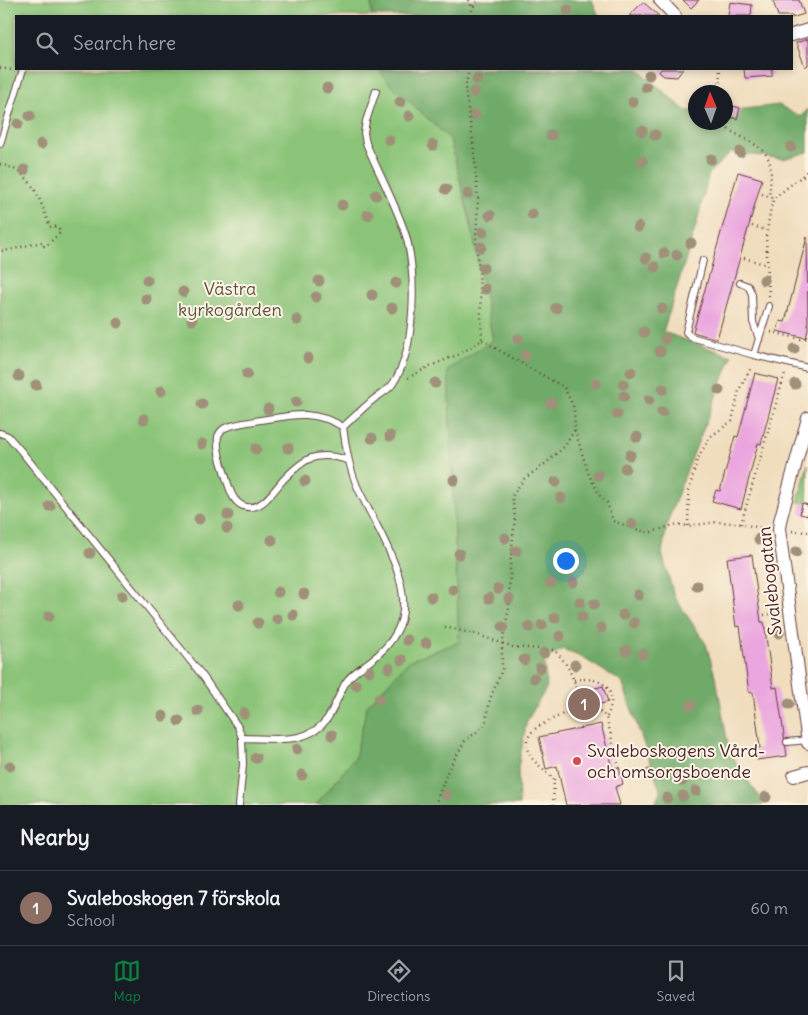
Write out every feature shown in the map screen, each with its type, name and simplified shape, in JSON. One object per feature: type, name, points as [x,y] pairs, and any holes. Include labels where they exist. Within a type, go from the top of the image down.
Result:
[{"type":"street","points":[[660,0],[674,15]]},
{"type":"street","points":[[793,35],[808,30]]},
{"type":"street","name":"Svalebogatan","points":[[808,418],[780,521],[779,532],[808,742]]},
{"type":"street","points":[[794,776],[808,772]]},
{"type":"lane","points":[[0,144],[23,70]]},
{"type":"lane","points":[[343,427],[391,386],[404,361],[410,340],[412,313],[408,247],[404,230],[366,143],[364,133],[376,91]]},
{"type":"lane","points":[[703,260],[686,332],[691,337],[808,368]]},
{"type":"lane","points":[[740,283],[748,286],[752,294],[753,322],[759,340]]},
{"type":"lane","points":[[755,355],[769,306]]},
{"type":"lane","points":[[343,427],[320,417],[291,416],[226,427],[218,436],[217,447],[233,496],[238,503],[246,507],[254,507],[267,499],[290,473],[311,458],[323,456],[347,460]]},
{"type":"lane","points":[[242,738],[299,738],[319,729],[333,710],[347,681],[385,648],[394,638],[402,622],[403,602],[401,586],[393,561],[357,486],[347,460],[343,427]]},
{"type":"lane","points":[[0,433],[8,436],[202,675],[238,727],[242,738],[243,765],[239,805]]},
{"type":"lane","points":[[787,742],[808,742]]},
{"type":"path","points":[[469,0],[472,15]]},
{"type":"path","points":[[472,8],[478,0]]},
{"type":"path","points":[[469,70],[466,90],[474,141],[478,199],[476,243],[482,340]]},
{"type":"path","points":[[719,85],[720,70]]},
{"type":"path","points":[[730,130],[756,144],[766,153],[771,171],[769,196]]},
{"type":"path","points":[[0,164],[16,170],[29,179],[35,188],[50,227],[59,228],[60,233],[44,246],[42,242],[0,251]]},
{"type":"path","points":[[769,306],[766,230],[771,207],[774,198],[808,170]]},
{"type":"path","points":[[801,177],[808,175]]},
{"type":"path","points":[[762,194],[774,198]]},
{"type":"path","points":[[752,226],[766,230]]},
{"type":"path","points":[[744,258],[768,265]]},
{"type":"path","points":[[762,330],[801,339],[808,338]]},
{"type":"path","points":[[391,386],[430,366],[460,354],[482,340]]},
{"type":"path","points":[[482,340],[564,387],[574,408],[575,429],[588,473],[600,496],[607,503],[613,521],[648,533],[677,524],[688,526],[718,522],[741,524],[779,532]]},
{"type":"path","points":[[688,526],[689,490],[697,460],[707,440],[732,421],[740,386],[749,374],[755,355]]},
{"type":"path","points":[[741,524],[788,364]]},
{"type":"path","points":[[436,805],[448,770],[465,741],[483,727],[486,721],[490,698],[502,670],[502,645],[509,608],[510,567],[515,518],[512,496],[524,479],[565,446],[575,429]]},
{"type":"path","points":[[756,456],[760,457]]},
{"type":"path","points":[[445,628],[478,635],[502,645],[551,648],[563,659],[577,685],[581,708]]},
{"type":"path","points":[[574,680],[594,680],[606,686],[611,694],[612,705],[606,718]]},
{"type":"path","points":[[553,805],[554,779],[536,764],[529,756],[526,747],[526,742],[532,732],[539,727],[570,710],[581,708],[599,710],[606,718],[618,763]]},
{"type":"green space","name":"Västra kyrkogården","points":[[0,0],[371,0],[372,15],[15,15],[15,70],[380,70],[385,79],[450,139],[470,220],[493,340],[448,370],[459,642],[410,660],[367,706],[355,758],[316,805],[0,805]]},
{"type":"green space","points":[[371,0],[592,0],[599,15],[372,15]]},
{"type":"green space","points":[[380,70],[639,70],[688,111],[688,130],[733,130],[733,110],[779,105],[800,117],[808,109],[808,152],[783,159],[731,152],[709,173],[696,226],[663,332],[732,356],[667,524],[662,553],[674,596],[706,644],[717,683],[729,751],[762,800],[763,805],[655,805],[660,790],[622,682],[583,658],[562,649],[544,661],[547,687],[527,721],[518,767],[519,805],[316,805],[355,758],[367,706],[410,660],[459,642],[448,370],[493,340],[470,220],[450,139],[385,79]]},
{"type":"green space","points":[[808,464],[807,503],[798,502]]},
{"type":"building","points":[[683,0],[699,0],[691,8]]},
{"type":"building","points":[[799,0],[804,14],[793,18],[793,15],[778,15],[773,1]]},
{"type":"building","points":[[643,2],[658,15],[630,15]]},
{"type":"building","points":[[730,2],[752,5],[751,15],[728,15]]},
{"type":"building","points":[[808,39],[808,65],[805,67],[796,43]]},
{"type":"building","points":[[660,70],[682,70],[677,77],[664,76],[659,72]]},
{"type":"building","points":[[744,70],[772,70],[772,76],[745,78]]},
{"type":"building","points":[[733,106],[740,108],[737,119],[733,118]]},
{"type":"building","points":[[738,172],[762,179],[717,339],[693,332]]},
{"type":"building","points":[[807,237],[808,329],[806,338],[777,331],[780,321],[785,322]]},
{"type":"building","points":[[755,373],[778,379],[761,444],[758,443],[741,509],[712,501],[716,490],[720,491],[735,436],[738,437]]},
{"type":"building","points":[[802,503],[808,505],[808,516],[800,514]]},
{"type":"building","points":[[752,555],[761,622],[764,622],[773,688],[777,687],[787,756],[757,760],[756,748],[760,748],[753,692],[749,693],[740,626],[736,627],[727,558]]},
{"type":"building","points":[[603,686],[608,702],[597,705],[593,689]]},
{"type":"building","name":"Svaleboskogens Vård- och omsorgsboende","points":[[601,724],[612,768],[619,767],[623,784],[615,787],[620,805],[566,805],[557,766],[546,769],[539,737]]},
{"type":"place","name":"Svaleboskogen 7 förskola","points":[[584,704]]},
{"type":"place","name":"Svaleboskogens Vård- och omsorgsboende","points":[[577,761]]}]
